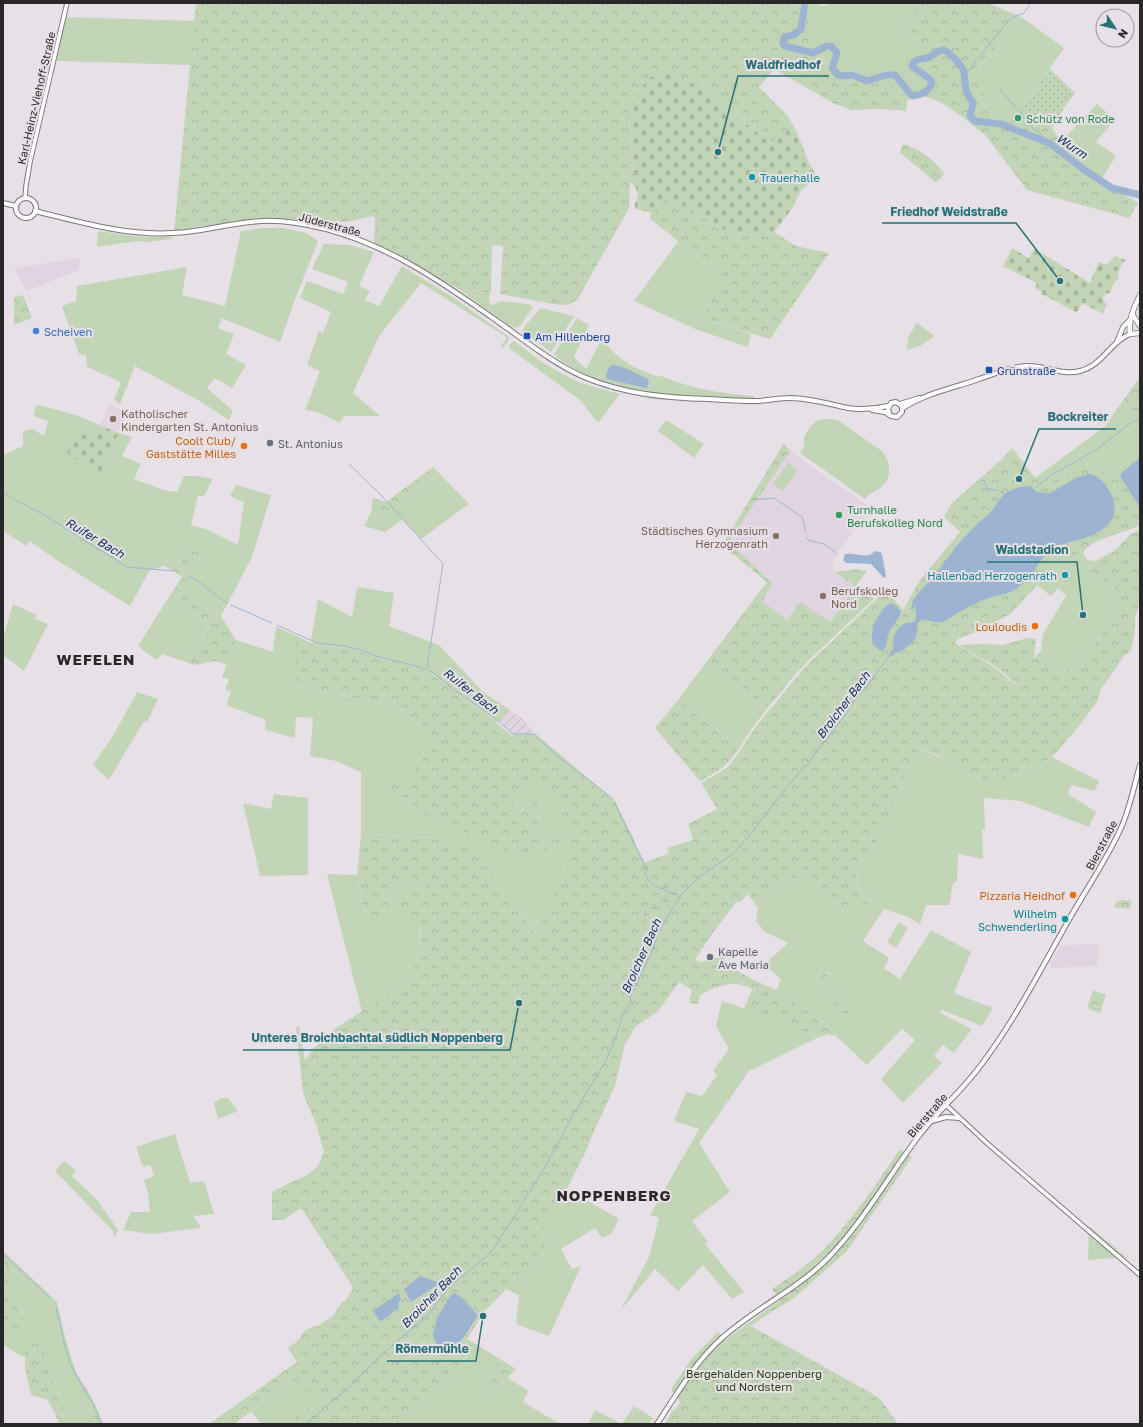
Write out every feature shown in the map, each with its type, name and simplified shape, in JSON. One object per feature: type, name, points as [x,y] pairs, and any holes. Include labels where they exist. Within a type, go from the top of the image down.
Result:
[{"type":"main road","points":[[26,198],[33,202],[35,211],[32,216],[23,218],[17,212],[16,206],[20,200],[26,198]]},
{"type":"main road","points":[[3,203],[16,206]]},
{"type":"main road","name":"Jüderstraße","points":[[35,211],[114,229],[142,233],[174,233],[261,221],[292,222],[340,233],[382,249],[407,262],[432,277],[552,359],[575,372],[605,384],[644,394],[683,398],[754,401],[798,398],[847,408],[868,409]]},
{"type":"main road","points":[[1130,334],[1130,320],[1140,295]]},
{"type":"main road","points":[[1132,314],[1140,326]]},
{"type":"main road","points":[[1117,343],[1123,327],[1130,320]]},
{"type":"main road","points":[[901,406],[914,398],[923,397],[1018,367],[1038,367],[1064,373],[1078,371],[1096,364],[1124,337],[1130,334],[1140,333]]},
{"type":"main road","points":[[868,409],[888,406],[894,402],[901,406]]},
{"type":"main road","points":[[888,406],[889,413]]},
{"type":"main road","points":[[868,409],[889,413],[893,417],[899,416],[902,412],[901,406]]},
{"type":"main road","name":"Bierstraße","points":[[657,1424],[698,1364],[721,1339],[733,1328],[788,1292],[834,1252],[857,1223],[930,1122],[967,1083],[980,1066],[1019,1010],[1117,836],[1128,810],[1140,764]]},
{"type":"main road","points":[[930,1122],[946,1117],[959,1118]]},
{"type":"street","name":"Karl-Heinz-Viehoff-Straße","points":[[26,198],[26,186],[30,162],[67,3]]},
{"type":"street","points":[[946,1105],[1070,1216],[1140,1275]]},
{"type":"shaded area","points":[[80,258],[79,270],[27,291],[14,268]]},
{"type":"shaded area","name":"Katholischer Kindergarten St. Antonius","points":[[110,404],[127,414],[118,433],[100,425]]},
{"type":"shaded area","points":[[790,451],[871,508],[839,550],[832,564],[835,572],[856,586],[830,622],[787,620],[762,601],[773,584],[729,542]]},
{"type":"shaded area","points":[[510,710],[524,720],[536,734],[513,734],[500,722]]},
{"type":"shaded area","points":[[1099,943],[1098,966],[1050,968],[1050,963],[1061,946]]},
{"type":"green space","points":[[196,3],[812,3],[805,18],[815,26],[812,34],[818,53],[830,76],[865,85],[882,81],[890,83],[908,99],[906,111],[880,109],[851,110],[833,103],[774,69],[759,87],[787,115],[796,130],[786,131],[771,144],[703,89],[629,116],[635,186],[630,183],[629,208],[578,299],[569,305],[553,304],[500,294],[503,246],[492,245],[491,293],[460,290],[414,267],[374,243],[374,216],[346,222],[305,219],[261,219],[202,226],[174,232]]},
{"type":"green space","points":[[812,3],[824,6],[831,3],[920,3],[905,30],[919,47],[914,54],[905,59],[903,66],[920,85],[921,95],[908,99],[890,84],[882,81],[865,85],[830,76],[818,53],[812,34],[815,26],[805,18]]},
{"type":"green space","points":[[920,3],[988,3],[1023,18],[973,72],[983,88],[984,109],[999,122],[1020,112],[1052,128],[1061,142],[1079,163],[1101,180],[1138,203],[1129,218],[1027,190],[986,136],[942,103],[921,95],[920,85],[903,66],[905,59],[914,54],[919,47],[905,30]]},
{"type":"green space","points":[[66,17],[195,21],[191,65],[56,61]]},
{"type":"green space","points":[[1023,18],[1064,48],[1020,112],[999,122],[984,109],[983,102],[970,71],[980,65]]},
{"type":"green space","points":[[1050,69],[1075,93],[1065,106],[1052,128],[1020,112]]},
{"type":"green space","points":[[661,74],[677,75],[703,89],[771,144],[781,133],[796,130],[808,161],[816,175],[800,192],[792,209],[774,232],[763,235],[731,233],[667,197],[651,213],[634,208],[638,194],[635,186],[629,116],[636,95],[649,78]]},
{"type":"green space","points":[[1097,104],[1115,120],[1096,142],[1116,156],[1101,180],[1079,163],[1061,142]]},
{"type":"green space","points":[[903,144],[921,152],[940,168],[944,174],[936,183],[900,153]]},
{"type":"green space","points":[[667,197],[731,233],[763,235],[774,232],[796,246],[829,253],[770,339],[702,319],[723,270],[710,260],[697,260],[672,236],[650,219],[651,213]]},
{"type":"green space","points":[[262,228],[283,228],[306,233],[318,241],[280,342],[222,318],[218,328],[234,334],[226,354],[246,365],[232,388],[215,378],[207,388],[233,411],[229,420],[200,401],[135,366],[120,404],[114,400],[121,382],[87,367],[86,355],[79,354],[62,306],[76,301],[77,286],[187,267],[182,295],[225,306],[241,231]]},
{"type":"green space","points":[[98,231],[142,237],[172,237],[172,239],[147,242],[137,241],[97,247]]},
{"type":"green space","points":[[678,242],[697,260],[710,260],[724,271],[702,319],[751,334],[748,347],[695,329],[634,301]]},
{"type":"green space","points":[[324,244],[350,245],[374,252],[359,286],[370,291],[365,300],[379,306],[402,266],[454,298],[509,337],[508,341],[503,348],[501,346],[506,339],[505,336],[421,283],[379,336],[353,393],[380,416],[344,416],[340,423],[317,412],[305,410],[320,371],[307,365],[319,331],[323,333],[331,312],[300,298],[307,281],[343,294],[348,282],[312,269]]},
{"type":"green space","points":[[1012,248],[1029,258],[1034,248],[1090,283],[1099,262],[1107,265],[1115,256],[1126,260],[1122,263],[1117,281],[1115,281],[1110,293],[1103,297],[1103,301],[1107,304],[1103,314],[1082,303],[1077,313],[1041,294],[1042,292],[1035,288],[1037,283],[1003,266]]},
{"type":"green space","points":[[460,290],[490,293],[489,298],[492,305],[501,301],[528,304],[533,307],[520,326],[515,328]]},
{"type":"green space","points":[[23,295],[32,318],[14,325],[14,297]]},
{"type":"green space","points":[[540,309],[574,316],[551,352],[523,331],[524,327]]},
{"type":"green space","points":[[577,318],[589,325],[574,357],[586,369],[601,340],[620,358],[634,367],[658,377],[659,375],[705,390],[754,396],[754,399],[663,394],[619,386],[577,370],[556,357],[554,354]]},
{"type":"green space","points":[[917,323],[933,335],[933,337],[920,346],[907,350],[908,337]]},
{"type":"green space","points":[[514,341],[546,364],[579,382],[620,394],[598,423],[581,401],[509,348],[509,345]]},
{"type":"green space","points":[[1140,377],[1140,410],[1127,410],[1105,426]]},
{"type":"green space","points":[[36,405],[52,408],[97,424],[90,437],[99,475],[119,433],[132,437],[122,456],[141,464],[134,479],[163,490],[177,492],[184,476],[197,476],[213,479],[204,496],[198,496],[191,525],[206,529],[238,545],[244,502],[230,496],[236,485],[271,495],[252,557],[221,616],[177,592],[201,556],[202,546],[191,542],[173,571],[164,566],[150,570],[130,606],[55,559],[30,541],[27,546],[3,531],[3,455],[23,446],[23,431],[33,429],[44,436],[48,421],[34,416]]},
{"type":"green space","points":[[1127,410],[1140,410],[1140,452],[1110,475],[1095,465],[1079,466],[1048,484],[1039,475]]},
{"type":"green space","points":[[822,419],[839,421],[882,451],[885,456],[889,465],[889,475],[887,480],[880,488],[865,499],[800,453],[804,447],[804,437],[809,428],[816,421]]},
{"type":"green space","points":[[666,420],[704,444],[694,458],[658,431]]},
{"type":"green space","points":[[97,424],[119,433],[99,475],[67,453],[76,432],[90,437]]},
{"type":"green space","points":[[784,443],[790,451],[729,542],[773,584],[762,601],[787,620],[800,602],[830,622],[856,587],[835,572],[857,569],[867,571],[856,586],[874,599],[808,661],[768,708],[707,661],[767,582],[722,545]]},
{"type":"green space","points":[[1012,448],[1035,478],[1039,475],[1048,484],[1079,465],[1095,465],[1110,475],[1140,452],[1140,525],[1099,540],[1086,549],[1083,554],[1060,561],[1010,614],[981,630],[958,639],[955,643],[996,668],[1013,682],[1002,671],[959,645],[1003,645],[1027,638],[1036,639],[1034,658],[1041,651],[1049,667],[1062,671],[1071,669],[1081,662],[1117,608],[1115,588],[1108,582],[1089,572],[1095,561],[1114,551],[1131,534],[1140,529],[1140,601],[1135,619],[1135,630],[1131,651],[1124,656],[1101,689],[1097,702],[1079,726],[1055,754],[1039,767],[984,784],[982,781],[967,774],[945,759],[921,749],[910,763],[888,820],[872,849],[859,863],[856,875],[857,886],[874,903],[838,906],[804,870],[797,878],[772,888],[758,908],[748,894],[740,902],[736,902],[695,960],[701,962],[721,956],[736,970],[776,990],[805,1009],[835,1031],[836,1036],[828,1034],[819,1037],[744,1009],[752,989],[745,986],[732,984],[713,989],[700,995],[698,1004],[689,1003],[692,990],[679,982],[657,1012],[636,1026],[624,1044],[621,1052],[615,1086],[599,1117],[587,1149],[559,1204],[537,1238],[550,1233],[544,1246],[544,1254],[538,1267],[524,1277],[512,1292],[506,1289],[486,1309],[467,1339],[474,1343],[455,1374],[402,1424],[287,1424],[317,1398],[293,1381],[234,1424],[209,1424],[304,1357],[297,1347],[303,1333],[312,1327],[322,1325],[326,1326],[342,1302],[346,1301],[353,1287],[302,1209],[297,1210],[284,1220],[272,1220],[272,1192],[306,1176],[318,1166],[324,1152],[317,1127],[303,1093],[296,1027],[299,1026],[305,1060],[329,1033],[407,981],[417,956],[421,928],[404,920],[397,905],[398,895],[424,890],[426,883],[422,881],[385,890],[384,895],[387,898],[396,897],[392,913],[386,916],[377,920],[364,912],[357,875],[361,834],[436,836],[463,845],[480,857],[516,909],[537,934],[571,860],[572,847],[569,845],[523,853],[492,847],[472,837],[445,818],[440,824],[401,796],[372,782],[372,777],[405,786],[432,736],[419,723],[394,707],[295,685],[295,635],[316,645],[344,647],[375,657],[415,666],[431,673],[453,691],[487,714],[512,736],[533,736],[557,757],[610,798],[613,798],[633,837],[639,856],[643,858],[644,863],[669,853],[667,848],[693,840],[688,824],[717,809],[701,783],[731,764],[757,725],[810,662],[886,590],[903,610],[920,580],[960,532],[944,517],[952,503],[1000,461]],"holes":[[[541,779],[550,792],[574,838],[572,840],[571,838],[540,842],[538,801],[517,812],[508,793]],[[455,1293],[461,1297],[478,1315],[471,1329],[456,1346]]]},
{"type":"green space","points":[[788,463],[798,470],[783,491],[773,484]]},
{"type":"green space","points":[[433,467],[439,473],[387,515],[371,512],[373,498],[386,502]]},
{"type":"green space","points":[[439,473],[469,504],[421,539],[402,519],[385,532],[364,526],[371,512],[387,515]]},
{"type":"green space","points":[[191,542],[203,546],[201,556],[177,592],[221,616],[236,640],[227,665],[216,661],[195,665],[183,661],[207,633],[209,627],[176,599],[167,600],[182,577],[173,571]]},
{"type":"green space","points":[[1079,553],[1083,554],[1088,560],[1095,561],[1089,572],[1108,582],[1115,588],[1117,608],[1081,662],[1071,669],[1062,671],[1049,667],[1041,651],[1043,634],[1066,596],[1058,588],[1051,596],[1037,585],[1060,561]]},
{"type":"green space","points":[[357,587],[394,593],[389,626],[439,645],[483,692],[510,710],[500,722],[493,720],[487,714],[453,691],[431,672],[415,666],[375,657],[344,647],[316,645],[311,640],[318,599],[352,617]]},
{"type":"green space","points":[[176,599],[209,627],[207,633],[183,661],[162,654],[156,660],[138,646],[167,600]]},
{"type":"green space","points":[[13,604],[36,615],[35,619],[48,624],[24,671],[3,655],[3,638]]},
{"type":"green space","points":[[276,627],[295,635],[295,685],[394,707],[419,723],[433,736],[405,786],[372,781],[401,796],[440,824],[445,818],[477,840],[506,851],[571,844],[571,838],[540,842],[538,801],[516,812],[508,793],[513,734],[536,734],[615,801],[632,836],[681,955],[694,965],[679,982],[657,1012],[636,1026],[625,1044],[615,1086],[567,1189],[619,1219],[611,1234],[602,1238],[595,1228],[561,1249],[572,1269],[581,1266],[549,1336],[516,1324],[519,1295],[512,1292],[524,1277],[538,1267],[544,1254],[544,1246],[550,1233],[507,1288],[486,1309],[455,1288],[547,916],[538,934],[516,909],[436,837],[361,834],[361,772],[336,761],[310,756],[313,718],[296,717],[295,738],[265,730],[266,720],[226,705],[231,692],[225,689],[229,680],[222,677],[236,640],[273,652]]},
{"type":"green space","points":[[707,661],[768,708],[755,724],[740,747],[678,700]]},
{"type":"green space","points":[[137,692],[158,699],[147,722],[144,721],[109,780],[93,765],[113,736]]},
{"type":"green space","points":[[678,700],[740,747],[723,767],[700,781],[655,728]]},
{"type":"green space","points":[[921,749],[945,759],[967,774],[982,781],[1013,776],[1039,767],[1052,757],[1099,781],[1094,791],[1071,785],[1068,794],[1096,812],[1089,827],[1021,801],[984,798],[985,830],[982,829],[983,859],[958,854],[957,881],[953,883],[949,905],[926,905],[920,924],[908,917],[884,909],[863,941],[889,958],[884,968],[900,979],[931,930],[971,952],[954,993],[993,1008],[982,1026],[942,1010],[940,1013],[972,1029],[954,1053],[943,1045],[934,1056],[942,1063],[903,1103],[881,1079],[915,1040],[902,1029],[867,1065],[836,1036],[835,1031],[776,990],[781,980],[765,964],[788,943],[765,932],[756,921],[758,908],[772,888],[797,878],[804,870],[838,906],[874,902],[857,886],[856,875],[859,863],[872,849],[888,820],[910,763]],"holes":[[[821,962],[830,973],[828,980],[850,1013],[844,1015],[818,979],[821,971]]]},
{"type":"green space","points":[[274,794],[308,798],[308,875],[260,876],[243,803],[271,809]]},
{"type":"green space","points":[[327,874],[357,875],[364,912],[387,898],[384,895],[385,890],[422,881],[426,883],[416,963],[408,980],[362,1012]]},
{"type":"green space","points":[[664,882],[680,882],[655,928],[644,924],[644,911]]},
{"type":"green space","points":[[1117,901],[1132,901],[1129,909],[1114,907]]},
{"type":"green space","points":[[899,922],[908,928],[896,948],[887,942]]},
{"type":"green space","points":[[824,960],[830,968],[828,980],[850,1013],[848,1016],[844,1015],[818,979],[821,971],[821,962]]},
{"type":"green space","points":[[1093,990],[1106,995],[1100,1013],[1087,1008]]},
{"type":"green space","points":[[722,1001],[778,1020],[819,1037],[749,1071],[699,1143],[730,1192],[692,1221],[708,1242],[705,1244],[744,1292],[732,1299],[703,1265],[678,1291],[655,1269],[620,1311],[649,1257],[659,1218],[650,1215],[699,1129],[674,1121],[686,1092],[702,1096],[717,1075],[713,1071],[729,1049],[716,1026]]},
{"type":"green space","points":[[221,1098],[228,1098],[238,1111],[218,1119],[214,1103]]},
{"type":"green space","points":[[175,1134],[190,1183],[204,1181],[214,1214],[193,1216],[201,1228],[151,1234],[123,1230],[131,1212],[150,1212],[148,1193],[144,1180],[154,1176],[150,1165],[143,1167],[136,1147]]},
{"type":"green space","name":"Bergehalden Noppenberg und Nordstern","points":[[900,1149],[912,1157],[846,1252],[794,1298],[751,1326],[871,1393],[881,1400],[898,1424],[665,1424],[673,1410],[674,1411],[680,1402],[671,1389],[692,1358],[718,1332],[725,1340],[780,1300],[772,1289],[811,1261],[834,1238],[864,1201]]},
{"type":"green space","points":[[64,1161],[76,1171],[72,1176],[98,1201],[118,1230],[114,1238],[113,1231],[55,1171]]},
{"type":"green space","points":[[1089,1226],[1126,1257],[1088,1260]]},
{"type":"green space","points":[[3,1251],[15,1262],[7,1286],[22,1315],[25,1328],[7,1336],[3,1329]]},
{"type":"green space","points":[[15,1262],[57,1302],[76,1373],[86,1388],[82,1389],[97,1424],[71,1424],[59,1397],[39,1338],[25,1348],[25,1358],[3,1345],[3,1329],[8,1336],[22,1315],[7,1286]]},
{"type":"green space","points":[[332,1316],[326,1326],[313,1334],[305,1356],[297,1362],[288,1348]]},
{"type":"green space","points":[[39,1337],[59,1397],[71,1424],[60,1424],[48,1400],[31,1395],[25,1368],[25,1348]]},
{"type":"green space","points":[[474,1343],[500,1359],[483,1385],[493,1394],[508,1378],[528,1391],[523,1402],[562,1424],[402,1424],[455,1374]]},
{"type":"green space","points":[[500,1359],[516,1369],[493,1394],[483,1385]]},
{"type":"green space","points":[[293,1381],[318,1398],[287,1424],[262,1424],[251,1412]]},
{"type":"green space","points":[[86,1388],[98,1410],[102,1424],[97,1424],[81,1389]]},
{"type":"green space","points":[[634,1406],[653,1418],[648,1424],[622,1424]]},
{"type":"green space","points":[[595,1410],[622,1424],[588,1424]]},
{"type":"water","points":[[612,365],[624,368],[646,378],[649,380],[648,386],[646,388],[607,379],[607,371]]},
{"type":"water","points":[[1140,458],[1140,507],[1120,476]]},
{"type":"water","points":[[1088,474],[1101,479],[1113,499],[1115,506],[1114,513],[1112,519],[1104,528],[1092,535],[1055,547],[1043,558],[1029,577],[1013,591],[988,598],[942,622],[926,620],[920,621],[917,624],[917,635],[914,640],[903,650],[892,656],[889,654],[893,649],[894,637],[897,630],[905,623],[914,622],[916,619],[915,602],[913,610],[911,609],[913,600],[934,576],[959,543],[990,513],[1004,494],[1016,488],[1027,486],[1030,486],[1037,492],[1050,493],[1076,478]]},
{"type":"water","points":[[875,551],[882,554],[886,577],[884,578],[871,564],[846,563],[843,560],[845,554],[869,555]]},
{"type":"water","points":[[890,603],[894,604],[901,612],[899,618],[890,630],[886,645],[882,651],[876,647],[873,641],[873,627],[880,613]]},
{"type":"water","points":[[420,1276],[440,1283],[411,1302],[404,1289]]},
{"type":"water","points":[[399,1293],[401,1299],[398,1303],[399,1308],[380,1322],[373,1311]]},
{"type":"water","points":[[455,1293],[461,1297],[478,1315],[466,1334],[449,1351],[439,1349],[433,1336],[437,1318],[451,1295]]},
{"type":"waterway","name":"Wurm","points":[[805,3],[801,29],[794,35],[784,37],[783,44],[785,46],[813,53],[827,46],[831,46],[837,53],[832,68],[838,75],[852,75],[867,81],[886,75],[895,75],[912,96],[926,91],[931,84],[931,80],[912,66],[913,63],[917,60],[930,57],[936,52],[943,50],[955,59],[964,72],[967,92],[973,103],[970,116],[975,121],[1001,124],[1049,143],[1086,171],[1112,188],[1140,195]]},
{"type":"waterway","points":[[964,76],[1009,20],[1024,13],[1031,3]]},
{"type":"waterway","points":[[999,88],[1033,128],[1042,135],[1043,140]]},
{"type":"waterway","name":"Broicher Bach","points":[[1035,488],[1050,476],[1096,450],[1131,423],[1140,418]]},
{"type":"waterway","points":[[349,464],[383,497],[443,564],[427,668]]},
{"type":"waterway","points":[[980,480],[985,481],[987,489],[997,490]]},
{"type":"waterway","points":[[1000,491],[1004,494]]},
{"type":"waterway","name":"Ruifer Bach","points":[[3,492],[11,497]]},
{"type":"waterway","points":[[751,500],[774,498],[802,517],[806,533]]},
{"type":"waterway","name":"Ruifer Bach","points":[[14,499],[48,517],[127,567],[174,571]]},
{"type":"waterway","points":[[807,538],[808,540],[824,544],[837,553]]},
{"type":"waterway","name":"Ruifer Bach","points":[[188,576],[198,581],[228,603]]},
{"type":"waterway","name":"Ruifer Bach","points":[[231,605],[272,623]]},
{"type":"waterway","name":"Ruifer Bach","points":[[277,625],[317,643],[344,646],[361,650],[375,656],[416,666],[432,672],[454,690],[490,714],[513,734],[533,734],[559,757],[612,798]]},
{"type":"waterway","name":"Broicher Bach","points":[[306,1424],[427,1316],[450,1286],[493,1250],[545,1167],[572,1117],[605,1062],[614,1042],[622,1017],[631,1001],[630,997],[653,949],[658,933],[681,895],[699,877],[735,852],[777,799],[804,767],[808,765],[846,714],[859,693],[864,690],[890,655]]},
{"type":"waterway","name":"Ruifer Bach","points":[[614,802],[645,865],[646,878],[652,884],[661,889],[663,888],[668,892],[677,894]]},
{"type":"waterway","points":[[3,1254],[50,1298]]},
{"type":"waterway","points":[[56,1306],[63,1337]]},
{"type":"waterway","points":[[63,1339],[70,1363],[85,1391]]},
{"type":"waterway","points":[[86,1392],[102,1424]]},
{"type":"place","name":"Schütz von Rode","points":[[1018,118]]},
{"type":"place","name":"Waldfriedhof","points":[[718,152]]},
{"type":"place","name":"Trauerhalle","points":[[752,177]]},
{"type":"place","name":"Friedhof Weidstraße","points":[[1060,281]]},
{"type":"place","name":"Scheiven","points":[[36,331]]},
{"type":"place","name":"Am Hillenberg","points":[[527,336]]},
{"type":"place","name":"Grünstraße","points":[[989,370]]},
{"type":"place","name":"Katholischer Kindergarten St. Antonius","points":[[113,419]]},
{"type":"place","name":"St. Antonius","points":[[270,443]]},
{"type":"place","name":"Coolt Club/ Gaststätte Milles","points":[[244,446]]},
{"type":"place","name":"Bockreiter","points":[[1019,479]]},
{"type":"place","name":"Turnhalle Berufskolleg Nord","points":[[839,515]]},
{"type":"place","name":"Städtisches Gymnasium Herzogenrath","points":[[776,536]]},
{"type":"place","name":"Hallenbad Herzogenrath","points":[[1065,575]]},
{"type":"place","name":"Berufskolleg Nord","points":[[823,596]]},
{"type":"place","name":"Waldstadion","points":[[1083,615]]},
{"type":"place","name":"Louloudis","points":[[1035,626]]},
{"type":"place","name":"Pizzaria Heidhof","points":[[1073,895]]},
{"type":"place","name":"Wilhelm Schwenderling","points":[[1065,919]]},
{"type":"place","name":"Kapelle Ave Maria","points":[[710,957]]},
{"type":"place","name":"Unteres Broichbachtal südlich Noppenberg","points":[[519,1003]]},
{"type":"place","name":"Römermühle","points":[[483,1316]]},
{"type":"district","name":"WEFELEN","points":[[96,659]]},
{"type":"district","name":"NOPPENBERG","points":[[614,1195]]}]
